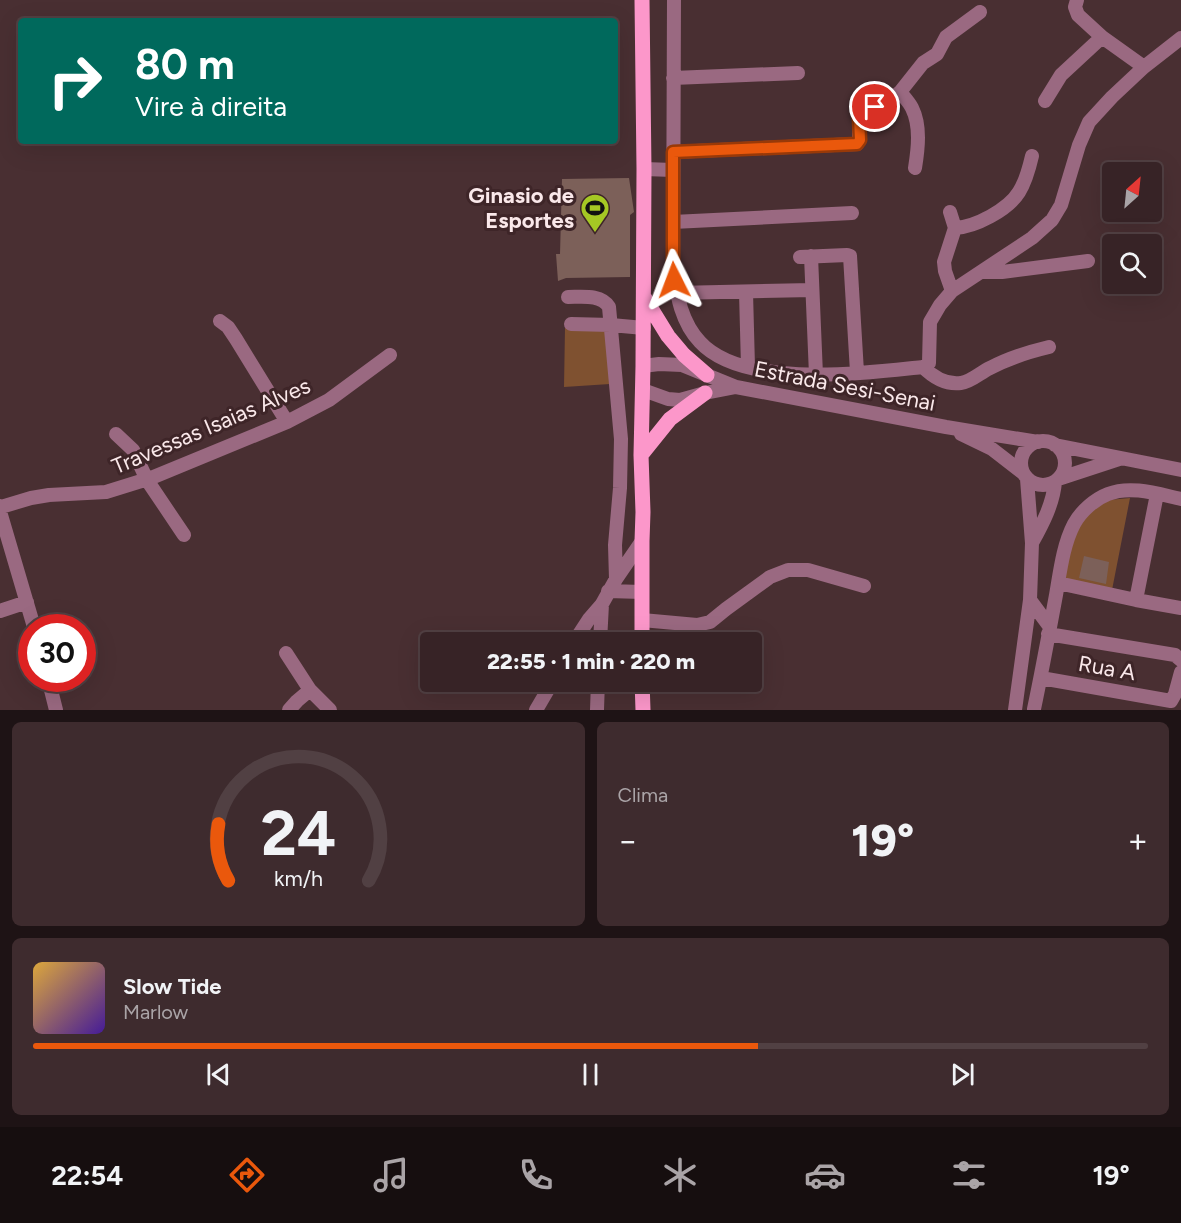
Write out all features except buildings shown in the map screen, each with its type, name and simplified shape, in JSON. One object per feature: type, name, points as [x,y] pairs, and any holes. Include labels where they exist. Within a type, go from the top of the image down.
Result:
[{"type":"main road","points":[[642,0],[644,169],[642,632]]},
{"type":"main road","points":[[644,297],[668,336],[684,355],[707,375]]},
{"type":"main road","points":[[641,454],[670,419],[705,393]]},
{"type":"main road","points":[[642,692],[643,710]]},
{"type":"street","points":[[674,0],[673,270],[676,293],[684,317],[698,340],[706,348],[716,356],[748,367],[776,373],[816,375],[926,366],[929,326],[931,318],[940,305],[952,291],[1032,238],[1052,220],[1061,205],[1079,145],[1089,122],[1144,67],[1181,38]]},
{"type":"street","points":[[1077,0],[1075,7],[1078,15],[1102,37],[1144,67]]},
{"type":"street","points":[[673,152],[857,144],[860,140],[859,117],[896,96],[923,63],[937,54],[946,37],[980,12]]},
{"type":"street","points":[[1045,100],[1061,75],[1102,37]]},
{"type":"street","points":[[673,78],[798,73]]},
{"type":"street","points":[[900,92],[912,108],[917,121],[918,149],[915,168]]},
{"type":"street","points":[[955,228],[965,228],[982,221],[1007,206],[1026,179],[1032,156]]},
{"type":"street","points":[[644,169],[673,170]]},
{"type":"street","points":[[950,212],[955,228],[944,262],[952,291]]},
{"type":"street","points":[[673,222],[852,213]]},
{"type":"street","points":[[816,375],[812,290],[805,256],[850,256],[857,372]]},
{"type":"street","points":[[981,272],[1002,272],[1088,261]]},
{"type":"street","points":[[676,293],[812,290]]},
{"type":"street","points":[[746,292],[748,367]]},
{"type":"street","points":[[568,297],[600,298],[609,307],[621,439],[615,545],[616,579]]},
{"type":"street","points":[[220,321],[237,339],[287,422]]},
{"type":"street","points":[[571,324],[644,328]]},
{"type":"street","points":[[923,367],[932,376],[948,383],[963,383],[1021,354],[1049,347]]},
{"type":"street","name":"Travessas Isaias Alves","points":[[0,506],[49,495],[106,492],[147,480],[287,422],[329,399],[390,355]]},
{"type":"street","name":"Estrada Sesi-Senai","points":[[644,366],[682,365],[736,387],[1038,442]]},
{"type":"street","name":"Estrada Sesi-Senai","points":[[643,390],[669,399],[680,400],[736,387]]},
{"type":"street","name":"Estrada Sesi-Senai","points":[[945,426],[992,449],[1025,476]]},
{"type":"street","points":[[116,434],[133,450],[147,480],[184,535]]},
{"type":"street","points":[[1015,710],[1030,600],[1032,543],[1025,476],[1021,467],[1026,448],[1044,441],[1121,459],[1177,466]]},
{"type":"street","points":[[1032,543],[1046,517],[1057,480],[1065,467],[1063,455],[1055,445]]},
{"type":"street","points":[[1025,476],[1038,485],[1049,484],[1121,459]]},
{"type":"street","points":[[1034,709],[1058,583],[1068,540],[1075,523],[1094,502],[1119,491],[1134,490],[1181,499]]},
{"type":"street","points":[[1136,600],[1157,494]]},
{"type":"street","points":[[0,506],[30,614]]},
{"type":"street","points":[[581,632],[642,542]]},
{"type":"street","points":[[642,620],[697,625],[710,622],[770,577],[788,570],[808,570],[864,586]]},
{"type":"street","points":[[1058,583],[1181,608]]},
{"type":"street","points":[[605,597],[642,592]]},
{"type":"street","points":[[601,632],[605,597]]},
{"type":"street","points":[[1030,600],[1049,631],[1178,658]]},
{"type":"street","points":[[0,611],[27,602]]},
{"type":"street","points":[[286,653],[310,690],[330,710]]},
{"type":"street","name":"Rua A","points":[[1041,678],[1165,700],[1173,699],[1181,672]]},
{"type":"street","points":[[289,710],[310,690]]},
{"type":"street","points":[[52,692],[56,710]]},
{"type":"street","points":[[536,710],[547,692]]},
{"type":"street","points":[[597,710],[598,692]]},
{"type":"shaded area","points":[[565,328],[609,331],[610,384],[564,387]]},
{"type":"shaded area","points":[[1130,498],[1112,590],[1062,581],[1067,541],[1083,516],[1108,500]]},
{"type":"place","name":"Ginasio de Esportes","points":[[595,234]]},
{"type":"route","points":[[674,280],[673,152],[857,144],[860,140],[858,119],[875,107]]}]
